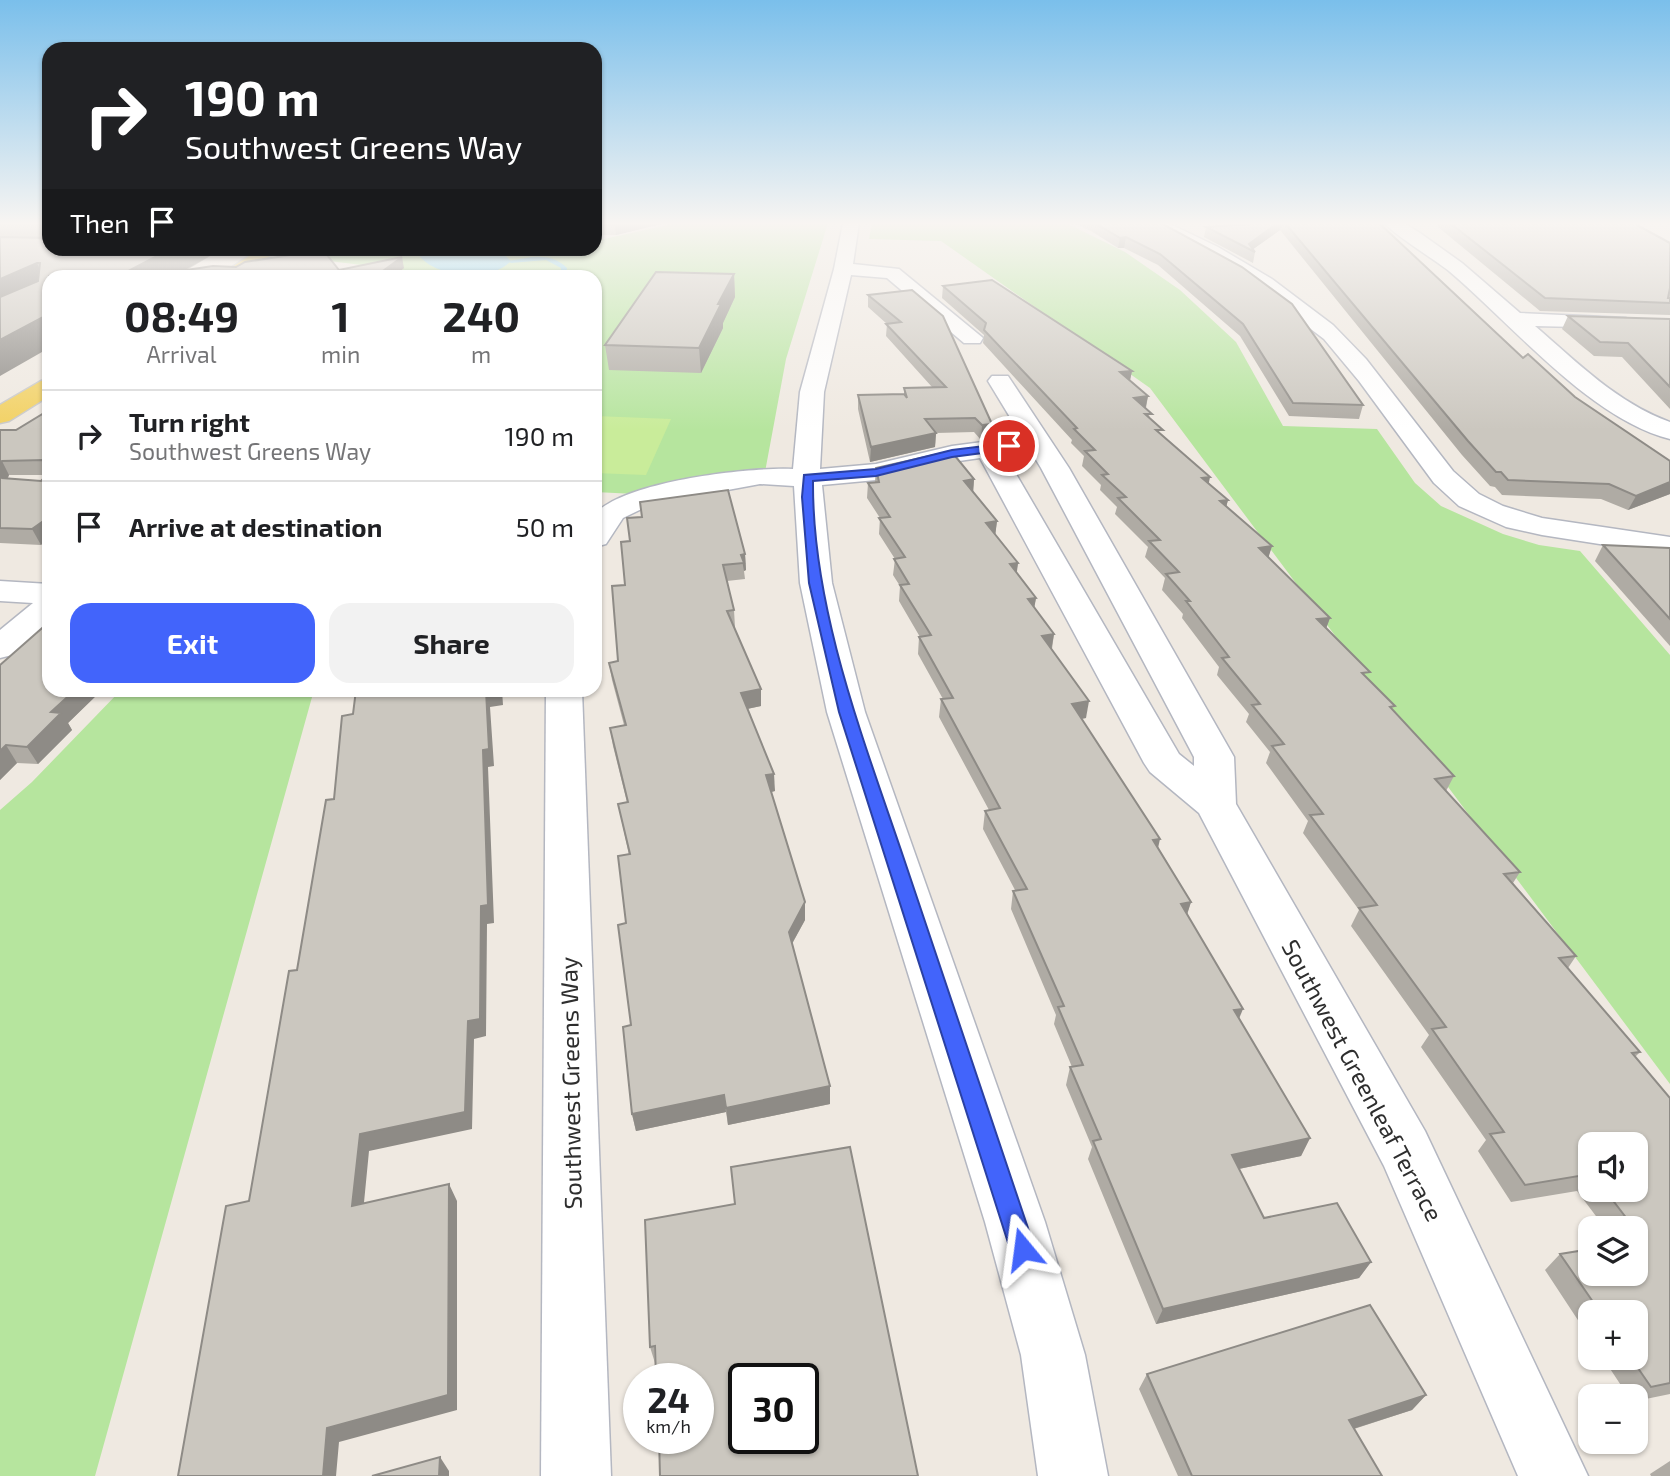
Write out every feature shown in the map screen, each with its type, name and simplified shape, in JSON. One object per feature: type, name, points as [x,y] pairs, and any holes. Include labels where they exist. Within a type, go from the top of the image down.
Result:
[{"type":"main road","points":[[0,416],[42,390]]},
{"type":"street","points":[[837,292],[814,372],[806,463],[816,583],[840,687],[1015,1222],[1053,1355],[1073,1476]]},
{"type":"street","points":[[915,292],[972,338]]},
{"type":"street","points":[[1275,292],[1319,324],[1346,349],[1443,477],[1468,500],[1503,517],[1527,524],[1567,532],[1628,537],[1670,546]]},
{"type":"street","points":[[1483,292],[1610,403],[1643,421],[1670,431]]},
{"type":"street","points":[[1513,318],[1642,322]]},
{"type":"street","name":"Southwest Greenleaf Terrace","points":[[1000,380],[1039,442],[1214,757],[1215,804]]},
{"type":"street","points":[[602,524],[613,512],[644,497],[760,476],[808,478],[876,472],[952,454],[1039,442]]},
{"type":"street","name":"Southwest Greenleaf Terrace","points":[[989,450],[1164,763],[1215,804],[1405,1150],[1553,1476]]},
{"type":"street","points":[[0,569],[42,571]]},
{"type":"street","points":[[0,591],[42,594]]},
{"type":"street","points":[[0,648],[42,612]]},
{"type":"street","name":"Southwest Greens Way","points":[[564,697],[576,1476]]},
{"type":"green space","points":[[602,292],[807,292],[786,359],[765,472],[635,494],[602,492]]},
{"type":"green space","points":[[1013,292],[1182,292],[1236,342],[1283,426],[1377,429],[1415,483],[1441,506],[1503,534],[1539,545],[1580,551],[1670,655],[1670,1084],[1150,388]]},
{"type":"green space","points":[[602,416],[671,419],[646,475],[602,473]]},
{"type":"green space","points":[[114,697],[312,697],[95,1476],[0,1476],[0,810],[32,782]]},
{"type":"building","points":[[12,292],[42,292],[42,318],[0,340],[0,297]]},
{"type":"building","points":[[642,292],[724,292],[699,348],[605,345]]},
{"type":"building","points":[[914,292],[943,316],[992,424],[982,425],[975,418],[925,419],[936,433],[871,447],[858,395],[904,394],[907,398],[904,388],[946,387],[886,324],[901,322],[868,295]]},
{"type":"building","points":[[950,292],[1010,292],[1132,371],[1120,372],[1148,396],[1134,398],[1152,414],[1145,414],[1163,430],[1156,430],[1210,477],[1202,478],[1228,500],[1220,501],[1272,546],[1259,548],[1330,618],[1317,619],[1370,672],[1362,673],[1395,706],[1390,707],[1454,776],[1435,779],[1520,872],[1504,874],[1576,956],[1559,958],[1640,1052],[1632,1053],[1670,1098],[1670,1383],[1651,1387],[1639,1370],[1648,1370],[1648,1300],[1592,1300],[1582,1286],[1648,1286],[1648,1216],[1625,1216],[1614,1202],[1648,1202],[1648,1132],[1578,1132],[1578,1176],[1525,1185],[1490,1134],[1504,1132],[1432,1029],[1446,1027],[1359,908],[1377,905],[1310,815],[1323,814],[1272,746],[1284,744],[1252,705],[1260,704],[1222,658],[1229,657],[1186,601],[1190,601],[1166,574],[1179,572],[1149,541],[1160,540],[1118,498],[1126,497],[1102,475],[1108,474],[1085,451],[1095,450],[1074,429],[1077,428],[984,330],[986,323]]},
{"type":"building","points":[[1205,292],[1276,292],[1292,304],[1363,405],[1293,403],[1243,324]]},
{"type":"building","points":[[1343,292],[1452,292],[1523,358],[1528,354],[1575,397],[1670,461],[1670,482],[1636,496],[1609,484],[1508,480],[1501,472],[1496,472]]},
{"type":"building","points":[[1537,292],[1669,292],[1670,303],[1545,298]]},
{"type":"building","points":[[1568,316],[1670,319],[1670,387],[1628,343],[1600,342]]},
{"type":"building","points":[[42,414],[42,460],[0,463],[0,430],[16,430]]},
{"type":"building","points":[[951,451],[974,479],[964,481],[997,521],[986,523],[1018,563],[1010,564],[1036,598],[1028,599],[1054,634],[1042,636],[1089,701],[1072,704],[1160,839],[1153,840],[1191,902],[1181,904],[1243,1009],[1234,1010],[1310,1138],[1232,1155],[1264,1218],[1337,1203],[1371,1262],[1163,1309],[1093,1141],[1101,1139],[1070,1067],[1083,1065],[1058,1007],[1064,1006],[1013,891],[1027,889],[985,811],[1000,808],[941,699],[953,698],[919,637],[931,635],[900,585],[909,584],[894,559],[905,557],[879,518],[890,517],[868,483],[879,482],[876,468]]},
{"type":"building","points":[[0,476],[41,481],[42,522],[32,529],[0,528]]},
{"type":"building","points":[[728,490],[745,554],[741,555],[744,563],[723,565],[734,610],[727,611],[761,689],[741,693],[774,774],[766,775],[805,902],[789,932],[830,1086],[726,1108],[724,1095],[632,1114],[623,1027],[631,1025],[618,925],[626,923],[618,856],[630,854],[618,804],[628,802],[610,728],[626,725],[609,663],[618,661],[612,586],[625,585],[621,542],[630,541],[627,518],[642,517],[640,502]]},
{"type":"building","points":[[1603,545],[1670,548],[1670,619]]},
{"type":"building","points":[[42,628],[42,697],[67,697],[51,712],[61,713],[27,747],[6,745],[0,751],[0,665]]},
{"type":"building","points":[[355,697],[486,697],[489,749],[483,750],[488,905],[481,906],[480,1019],[468,1021],[465,1112],[360,1134],[352,1206],[449,1184],[448,1395],[327,1428],[323,1476],[178,1476],[226,1206],[249,1201],[289,971],[297,970],[326,800],[334,799],[342,716],[353,714]]},
{"type":"building","points":[[850,1147],[918,1476],[660,1476],[659,1454],[714,1454],[714,1363],[656,1363],[655,1346],[650,1347],[645,1220],[735,1204],[731,1167]]},
{"type":"building","points":[[1578,1251],[1578,1280],[1560,1254]]},
{"type":"building","points":[[1370,1305],[1426,1395],[1349,1420],[1382,1476],[1192,1476],[1147,1374]]},
{"type":"building","points":[[440,1457],[439,1476],[372,1476]]},
{"type":"route","points":[[1009,446],[952,454],[876,472],[808,478],[807,497],[816,583],[846,712],[1023,1249]]}]
